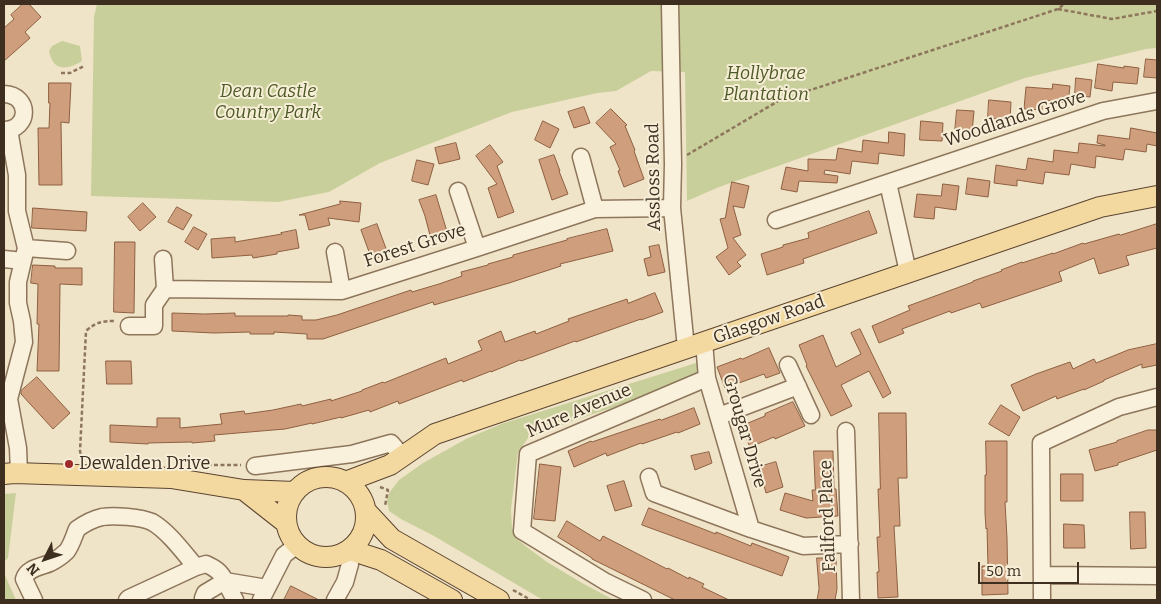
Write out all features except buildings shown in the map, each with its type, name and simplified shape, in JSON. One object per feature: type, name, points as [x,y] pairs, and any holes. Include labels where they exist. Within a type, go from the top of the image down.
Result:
[{"type":"main road","name":"Glasgow Road","points":[[345,482],[396,460],[435,434],[1100,207],[1157,196]]},
{"type":"main road","name":"Glasgow Road","points":[[367,498],[396,460]]},
{"type":"main road","points":[[11,473],[171,478],[244,490],[295,492]]},
{"type":"main road","points":[[367,498],[365,529],[349,550],[335,556],[321,557],[308,553],[297,545],[290,534],[286,523],[286,512],[289,501],[295,492],[303,484],[313,479],[335,478],[345,482],[367,498],[392,539],[499,600]]},
{"type":"main road","points":[[244,490],[286,523]]},
{"type":"main road","points":[[349,550],[381,560],[452,600]]},
{"type":"street","name":"Assloss Road","points":[[670,4],[672,208],[695,345]]},
{"type":"street","points":[[4,94],[16,97],[24,108],[24,116],[21,122],[16,127],[6,130],[17,175],[17,211],[25,254],[18,282],[18,303],[24,342],[11,364],[9,399],[18,448],[11,473]]},
{"type":"street","name":"Woodlands Grove","points":[[776,220],[1104,111],[1157,101]]},
{"type":"street","points":[[582,157],[595,208]]},
{"type":"street","points":[[888,183],[908,272]]},
{"type":"street","points":[[458,191],[477,248]]},
{"type":"street","name":"Forest Grove","points":[[165,289],[342,291],[595,208],[672,208]]},
{"type":"street","points":[[4,259],[25,254],[67,251]]},
{"type":"street","points":[[335,252],[342,291]]},
{"type":"street","points":[[128,326],[154,326],[154,305],[165,289],[162,259]]},
{"type":"street","name":"Grougar Drive","points":[[695,345],[719,416],[751,529]]},
{"type":"street","points":[[788,365],[811,415]]},
{"type":"street","name":"Mure Avenue","points":[[643,600],[606,582],[522,531],[528,454],[707,378]]},
{"type":"street","points":[[719,416],[798,386]]},
{"type":"street","points":[[1042,600],[1041,443],[1119,407],[1157,397]]},
{"type":"street","name":"Failford Place","points":[[846,430],[851,600]]},
{"type":"street","points":[[255,466],[352,454],[391,443],[396,460]]},
{"type":"street","points":[[649,477],[654,493],[751,529],[803,546],[850,544]]},
{"type":"street","points":[[34,600],[24,579],[25,574],[52,562],[66,552],[77,528],[100,518],[135,518],[152,522],[164,532],[196,567]]},
{"type":"street","points":[[203,600],[205,593],[225,580],[244,585],[264,594],[284,556],[297,545]]},
{"type":"street","points":[[335,600],[345,582],[350,564],[349,550]]},
{"type":"street","points":[[127,600],[206,564],[215,568],[223,576],[235,600]]},
{"type":"street","points":[[1043,575],[1157,576]]},
{"type":"path","points":[[673,164],[780,100],[1058,9],[1064,4]]},
{"type":"path","points":[[1058,9],[1112,19],[1157,11]]},
{"type":"path","points":[[61,73],[70,73],[84,66]]},
{"type":"path","points":[[85,475],[80,452],[86,332],[92,325],[102,321],[118,321],[128,326]]},
{"type":"path","points":[[367,498],[388,490],[384,505],[386,510]]},
{"type":"green space","name":"Dean Castle Country Park","points":[[97,4],[1157,4],[1157,48],[1025,78],[719,187],[687,201],[685,72],[651,71],[616,91],[597,93],[512,112],[380,163],[329,192],[278,202],[91,196],[94,17]]},
{"type":"green space","points":[[62,41],[80,46],[82,61],[66,67],[57,66],[54,63],[49,51],[52,46]]},
{"type":"green space","points":[[696,363],[699,366],[700,373],[672,388],[572,421],[528,438],[518,452],[511,509],[512,528],[517,539],[547,562],[614,600],[543,600],[389,511],[387,501],[389,493],[399,480],[423,463],[466,439],[501,424]]},
{"type":"green space","points":[[16,493],[8,558],[4,562],[4,494]]},
{"type":"green space","points":[[4,573],[16,600],[4,600]]},
{"type":"place","name":"Dewalden Drive","points":[[69,464]]},
{"type":"park label","name":"Hollybrae Plantation","points":[[766,84]]}]
